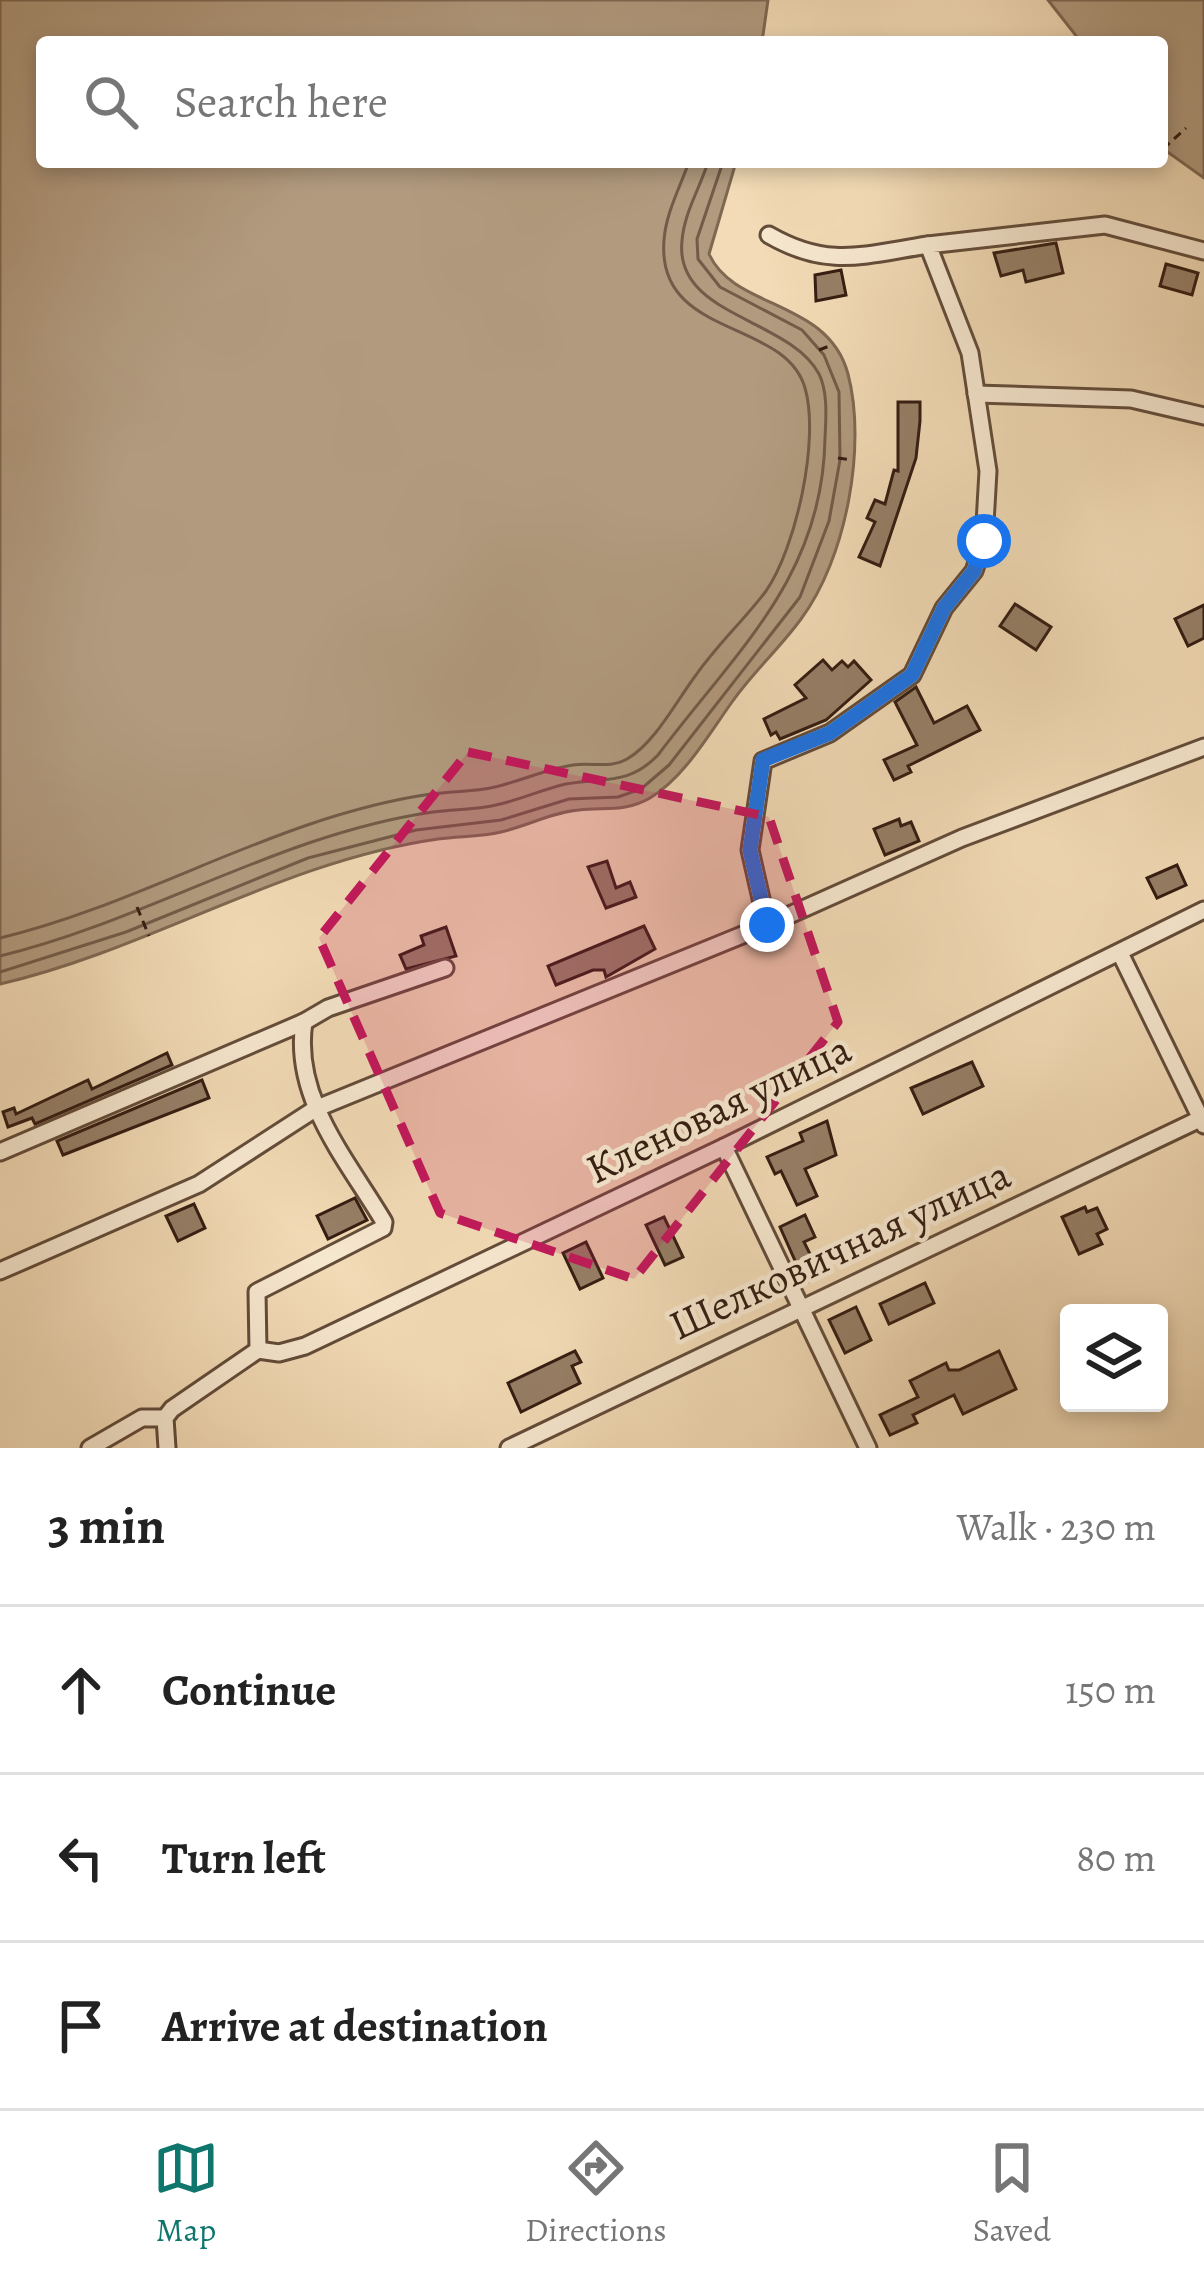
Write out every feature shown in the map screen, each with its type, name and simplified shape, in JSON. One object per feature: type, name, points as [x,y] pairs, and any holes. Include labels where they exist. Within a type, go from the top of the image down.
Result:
[{"type":"street","points":[[769,235],[805,256],[852,256],[1105,225],[1204,251]]},
{"type":"street","points":[[767,925],[750,850],[763,760],[830,733],[912,675],[944,608],[974,571],[984,541],[988,471],[970,353],[928,245]]},
{"type":"street","points":[[976,394],[1130,398],[1204,416]]},
{"type":"street","points":[[0,1271],[199,1184],[315,1109],[767,925],[962,838],[1204,747]]},
{"type":"street","name":"Кленовая улица","points":[[258,1350],[279,1353],[305,1346],[724,1148],[1204,910]]},
{"type":"street","points":[[1120,953],[1203,1120]]},
{"type":"street","points":[[0,1152],[328,1008],[445,968]]},
{"type":"street","points":[[90,1448],[142,1418],[165,1418],[258,1350],[254,1300],[264,1285],[383,1228],[315,1109],[302,1046],[304,1022]]},
{"type":"street","name":"Шелковичная улица","points":[[509,1448],[1203,1120]]},
{"type":"street","points":[[724,1148],[868,1448]]},
{"type":"street","points":[[165,1418],[167,1448]]},
{"type":"path","points":[[1168,144],[1186,128]]},
{"type":"path","points":[[819,350],[832,344]]},
{"type":"path","points":[[838,458],[852,460]]},
{"type":"path","points":[[137,907],[148,936]]},
{"type":"highlighted area","points":[[468,752],[769,817],[838,1022],[634,1279],[440,1213],[319,938]]},
{"type":"water","points":[[0,0],[768,0],[763,36],[36,36],[36,168],[734,168],[709,254],[738,286],[802,318],[837,350],[848,374],[855,434],[849,501],[817,594],[695,754],[650,798],[615,808],[569,811],[501,832],[381,850],[325,866],[110,950],[0,984]]},
{"type":"water","points":[[1048,0],[1204,0],[1204,178],[1168,152],[1168,36],[1076,36]]},
{"type":"building","points":[[1056,243],[1063,273],[1026,282],[1023,270],[1001,276],[994,253]]},
{"type":"building","points":[[1166,264],[1198,273],[1192,295],[1160,286]]},
{"type":"building","points":[[841,270],[846,295],[816,301],[815,275]]},
{"type":"building","points":[[898,402],[920,402],[916,458],[880,566],[859,557],[875,522],[867,518],[875,500],[885,504],[894,470],[898,471]]},
{"type":"building","points":[[1015,604],[1051,627],[1036,650],[1000,626]]},
{"type":"building","points":[[1204,605],[1204,638],[1188,646],[1175,619]]},
{"type":"building","points":[[823,660],[832,670],[842,661],[848,667],[854,661],[871,680],[826,720],[780,739],[776,732],[771,735],[764,719],[806,698],[795,685]]},
{"type":"building","points":[[916,687],[934,723],[967,706],[980,730],[908,766],[911,772],[894,780],[884,760],[917,745],[895,702]]},
{"type":"building","points":[[899,819],[901,826],[911,822],[919,841],[885,855],[874,829]]},
{"type":"building","points":[[607,861],[616,888],[630,882],[636,897],[606,908],[588,867]]},
{"type":"building","points":[[1177,865],[1186,885],[1157,898],[1147,878]]},
{"type":"building","points":[[644,926],[655,949],[606,977],[604,970],[593,970],[556,985],[548,966]]},
{"type":"building","points":[[446,927],[456,956],[406,969],[400,955],[424,945],[421,936]]},
{"type":"building","points":[[167,1053],[172,1065],[35,1124],[32,1118],[8,1127],[3,1112],[14,1108],[16,1114],[88,1080],[92,1089]]},
{"type":"building","points":[[972,1062],[983,1086],[923,1114],[911,1088]]},
{"type":"building","points":[[202,1080],[209,1098],[63,1155],[57,1141]]},
{"type":"building","points":[[827,1121],[836,1155],[805,1169],[817,1196],[797,1205],[781,1171],[775,1174],[767,1157],[803,1141],[800,1133]]},
{"type":"building","points":[[355,1198],[367,1220],[328,1239],[317,1216]]},
{"type":"building","points":[[194,1204],[205,1228],[178,1241],[166,1216]]},
{"type":"building","points":[[1085,1207],[1087,1212],[1097,1208],[1107,1229],[1097,1234],[1102,1244],[1079,1254],[1062,1217]]},
{"type":"building","points":[[805,1215],[815,1237],[804,1242],[821,1276],[805,1283],[780,1227]]},
{"type":"building","points":[[664,1217],[683,1257],[665,1265],[646,1225]]},
{"type":"building","points":[[586,1242],[603,1278],[580,1289],[563,1253]]},
{"type":"building","points":[[925,1283],[934,1303],[889,1324],[880,1304]]},
{"type":"building","points":[[856,1307],[871,1340],[845,1353],[829,1320]]},
{"type":"building","points":[[575,1351],[581,1362],[572,1366],[580,1383],[521,1412],[508,1383]]},
{"type":"building","points":[[999,1351],[1016,1389],[963,1414],[954,1395],[913,1415],[917,1423],[890,1435],[880,1415],[918,1397],[910,1381],[946,1363],[949,1370],[959,1370]]},
{"type":"route","points":[[767,925],[750,850],[763,760],[830,733],[912,675],[944,608],[974,571],[984,541]]}]
